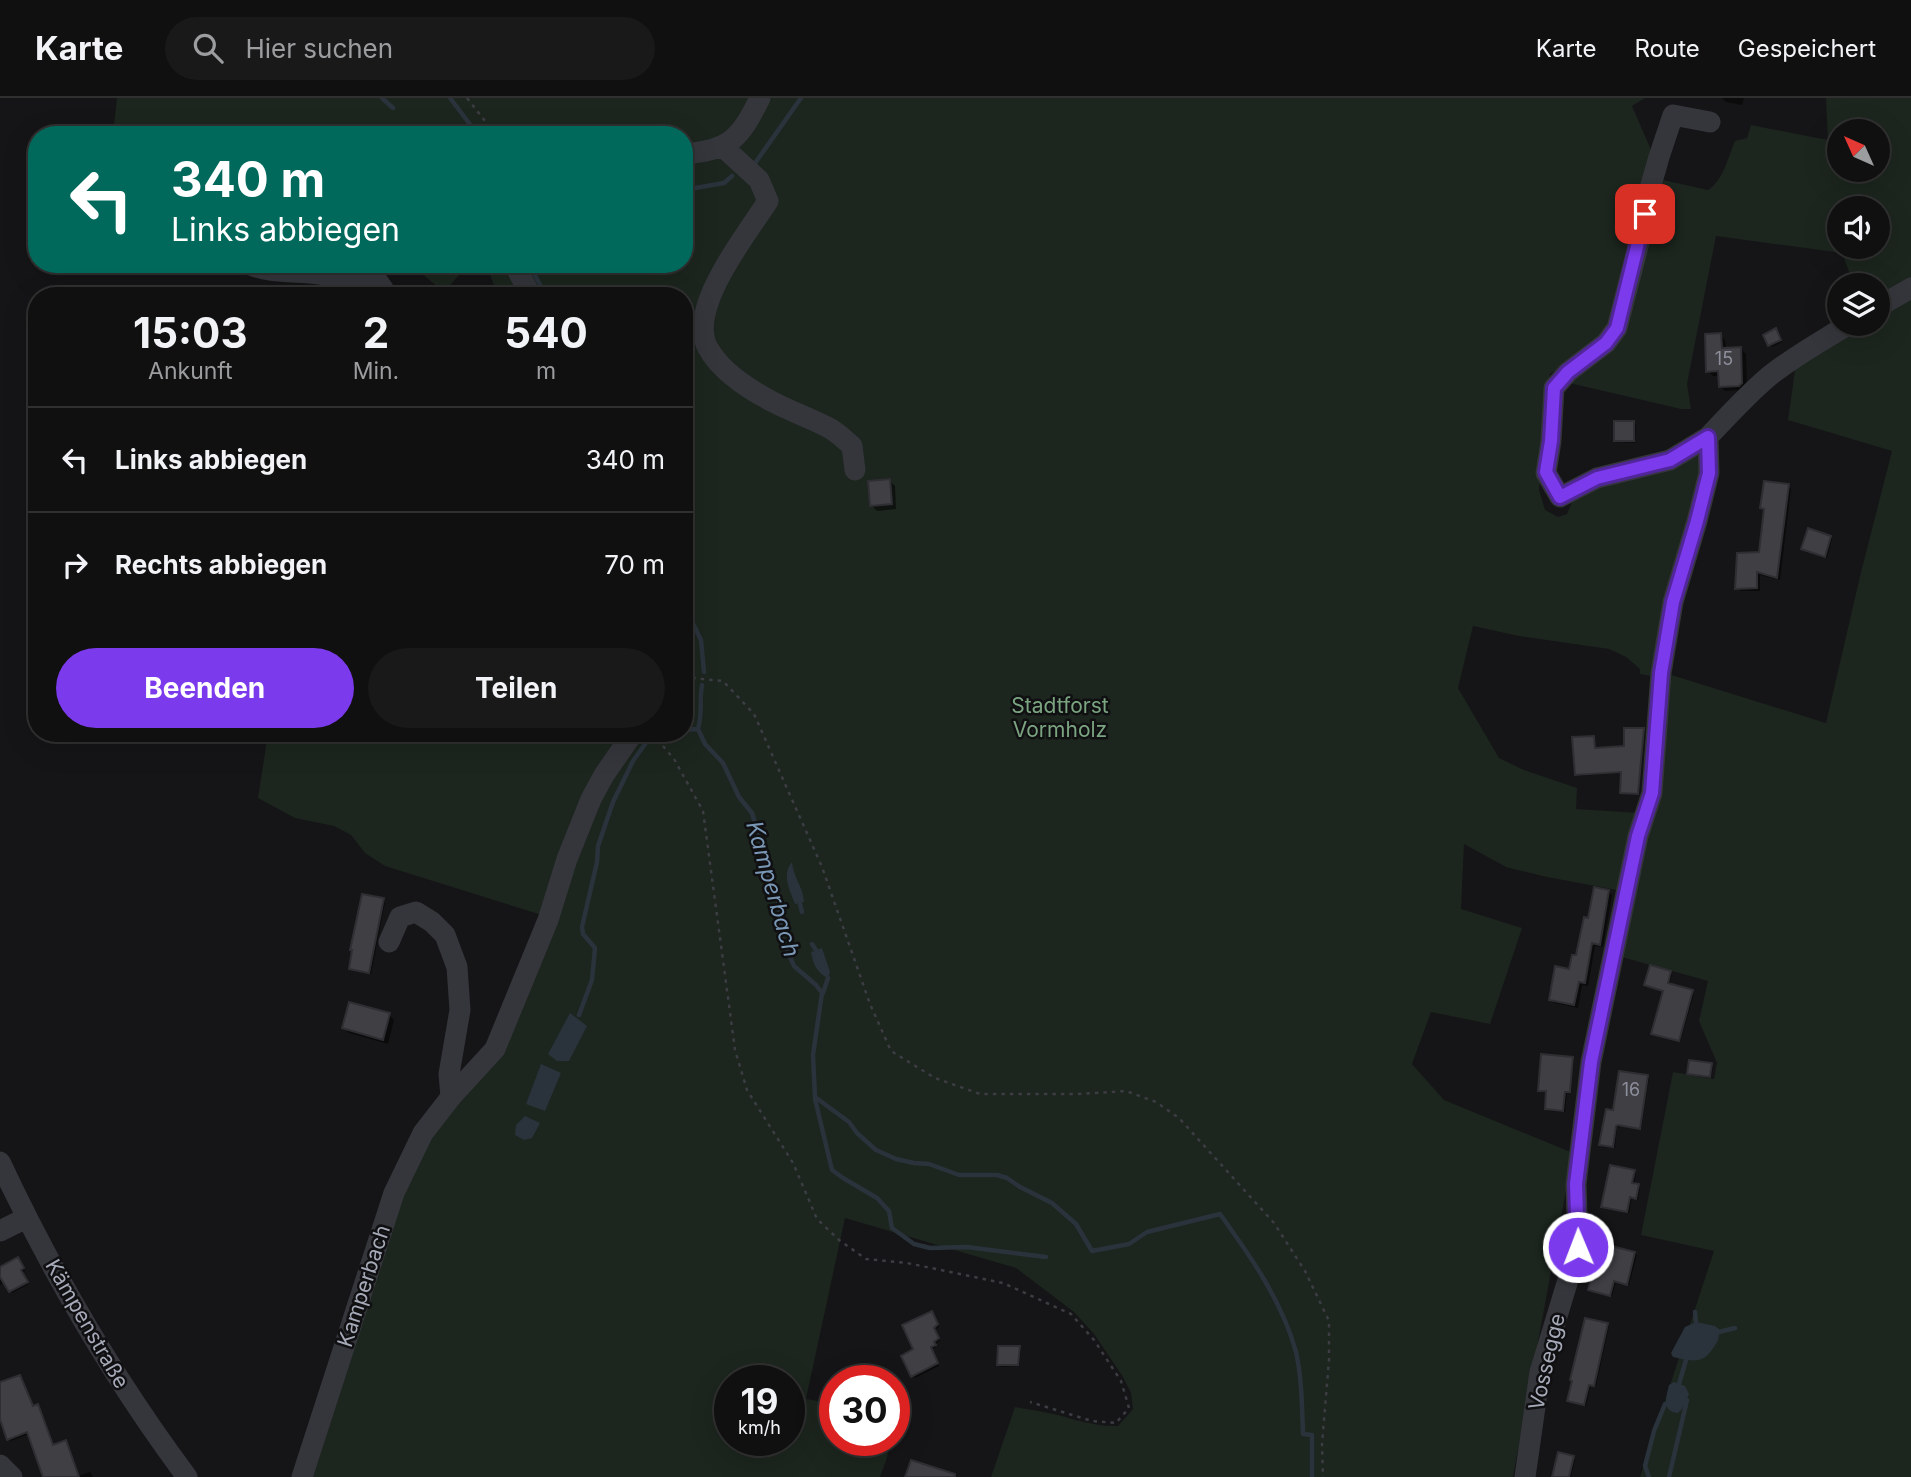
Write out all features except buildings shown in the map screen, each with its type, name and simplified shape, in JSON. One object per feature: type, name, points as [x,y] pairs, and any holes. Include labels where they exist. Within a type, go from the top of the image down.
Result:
[{"type":"street","points":[[693,154],[723,147],[737,136],[746,126],[760,98]]},
{"type":"street","points":[[1710,122],[1673,115],[1649,192],[1617,328],[1606,343],[1568,372],[1554,388],[1546,472],[1560,497],[1597,478],[1670,460],[1708,437],[1767,378],[1830,336]]},
{"type":"street","points":[[723,147],[759,180],[768,201],[716,283],[706,304],[703,333],[707,347],[741,383],[773,402],[832,430],[852,446],[855,470]]},
{"type":"street","points":[[302,273],[355,281],[370,287]]},
{"type":"street","points":[[1890,300],[1911,288]]},
{"type":"street","name":"Vossegge","points":[[1525,1477],[1540,1373],[1578,1247],[1576,1184],[1591,1062],[1638,836],[1652,793],[1661,673],[1673,602],[1709,473],[1708,437]]},
{"type":"street","name":"Kamperbach","points":[[302,1477],[394,1193],[423,1133],[495,1049],[548,920],[567,859],[591,799],[627,742]]},
{"type":"street","points":[[389,942],[400,917],[416,912],[432,922],[445,935],[457,967],[460,1010],[449,1074],[452,1097]]},
{"type":"street","name":"Kämpenstraße","points":[[0,1162],[26,1218],[108,1363],[187,1477]]},
{"type":"street","points":[[0,1231],[26,1218]]},
{"type":"street","points":[[0,1465],[12,1477]]},
{"type":"path","points":[[467,98],[489,126]]},
{"type":"path","points":[[693,678],[723,681],[754,714],[822,867],[870,1004],[891,1051],[935,1078],[980,1094],[1126,1091],[1156,1102],[1179,1118],[1274,1223],[1306,1271],[1329,1321],[1329,1360],[1322,1444],[1323,1477]]},
{"type":"path","points":[[660,742],[674,759],[702,811],[735,1050],[747,1090],[793,1163],[817,1219],[839,1240],[866,1259],[907,1263],[1003,1283],[1071,1314],[1094,1340],[1121,1381],[1129,1408],[1116,1423],[1092,1421],[1030,1402]]},
{"type":"green space","name":"Stadtforst Vormholz","points":[[117,98],[1645,98],[1632,106],[1655,159],[1611,325],[1576,358],[1550,374],[1539,490],[1545,510],[1558,517],[1567,514],[1572,502],[1581,494],[1697,454],[1704,467],[1656,677],[1640,674],[1640,669],[1626,657],[1609,649],[1519,636],[1473,626],[1458,688],[1499,758],[1524,770],[1577,788],[1576,809],[1639,813],[1622,891],[1506,867],[1464,844],[1461,909],[1522,928],[1490,1024],[1431,1012],[1412,1064],[1444,1100],[1573,1153],[1513,1477],[991,1477],[1015,1407],[1093,1424],[1118,1426],[1133,1409],[1131,1393],[1123,1377],[1094,1334],[1074,1312],[1016,1268],[845,1218],[806,1399],[819,1401],[819,1456],[887,1456],[880,1477],[306,1477],[422,1139],[497,1051],[593,801],[630,742],[693,742],[693,287],[495,287],[489,273],[693,273],[693,126],[114,125]]},
{"type":"green space","points":[[1826,98],[1911,98],[1911,283],[1890,294],[1890,273],[1850,273],[1844,259],[1890,259],[1890,196],[1827,196],[1827,251],[1716,236],[1687,384],[1691,409],[1565,382],[1612,351],[1659,179],[1708,190],[1721,175],[1735,141],[1747,138],[1751,125],[1827,140],[1827,182],[1890,182],[1890,119],[1827,119]]},
{"type":"green space","points":[[421,273],[461,273],[448,287],[438,287]]},
{"type":"green space","points":[[1911,293],[1911,1477],[1640,1477],[1714,1251],[1641,1235],[1673,1072],[1714,1079],[1717,1063],[1699,1021],[1708,981],[1618,956],[1665,673],[1826,723],[1892,451],[1788,420],[1796,363],[1838,336],[1890,336],[1890,305]]},
{"type":"green space","points":[[267,742],[624,742],[545,916],[385,866],[365,853],[351,835],[334,826],[295,818],[258,798]]},
{"type":"shaded area","points":[[792,862],[804,902],[795,904],[787,877]]},
{"type":"shaded area","points":[[822,948],[830,972],[828,978],[818,971],[811,952]]},
{"type":"shaded area","points":[[570,1013],[587,1026],[569,1061],[557,1061],[548,1054]]},
{"type":"shaded area","points":[[541,1064],[561,1073],[545,1111],[526,1104]]},
{"type":"shaded area","points":[[525,1116],[540,1123],[532,1138],[524,1140],[515,1135],[516,1125]]},
{"type":"shaded area","points":[[1696,1322],[1719,1329],[1715,1346],[1699,1360],[1673,1357],[1671,1353],[1685,1327]]},
{"type":"shaded area","points":[[1674,1382],[1685,1386],[1689,1394],[1678,1413],[1669,1410],[1666,1403],[1669,1385]]},
{"type":"waterway","points":[[382,98],[393,108]]},
{"type":"waterway","name":"Kamperbach","points":[[450,98],[471,126]]},
{"type":"waterway","points":[[753,166],[801,98]]},
{"type":"waterway","points":[[693,188],[724,183],[732,176]]},
{"type":"waterway","name":"Kamperbach","points":[[534,273],[541,287]]},
{"type":"waterway","name":"Kamperbach","points":[[693,624],[701,640],[704,672]]},
{"type":"waterway","name":"Kamperbach","points":[[702,685],[698,729],[705,744],[723,763],[739,797],[752,813],[766,869],[780,906],[781,936],[794,966],[822,993],[813,1055],[815,1097],[849,1122],[876,1150],[896,1159],[929,1164],[959,1175],[997,1175],[1052,1203],[1076,1224],[1092,1251],[1129,1244],[1147,1232],[1220,1214],[1264,1280],[1290,1333],[1299,1372],[1303,1434],[1312,1435],[1312,1477]]},
{"type":"waterway","points":[[693,729],[697,729]]},
{"type":"waterway","points":[[579,1015],[592,980],[595,948],[583,934],[582,927],[597,862],[598,846],[613,802],[633,761],[647,742]]},
{"type":"waterway","points":[[800,904],[802,912]]},
{"type":"waterway","points":[[812,944],[816,950]]},
{"type":"waterway","points":[[823,993],[828,978]]},
{"type":"waterway","points":[[815,1099],[832,1170],[877,1198],[889,1211],[892,1228],[914,1244],[930,1248],[967,1247],[1046,1257]]},
{"type":"waterway","points":[[1695,1312],[1696,1322]]},
{"type":"waterway","points":[[1719,1332],[1735,1328]]},
{"type":"waterway","points":[[1679,1384],[1686,1360]]},
{"type":"waterway","points":[[1669,1477],[1687,1400]]},
{"type":"waterway","points":[[1649,1477],[1645,1466],[1654,1431],[1665,1404]]},
{"type":"route","points":[[1578,1247],[1576,1184],[1591,1062],[1638,836],[1652,793],[1661,673],[1673,602],[1709,473],[1708,437],[1670,460],[1597,478],[1560,497],[1546,472],[1554,388],[1568,372],[1606,343],[1617,328],[1645,214]]}]
